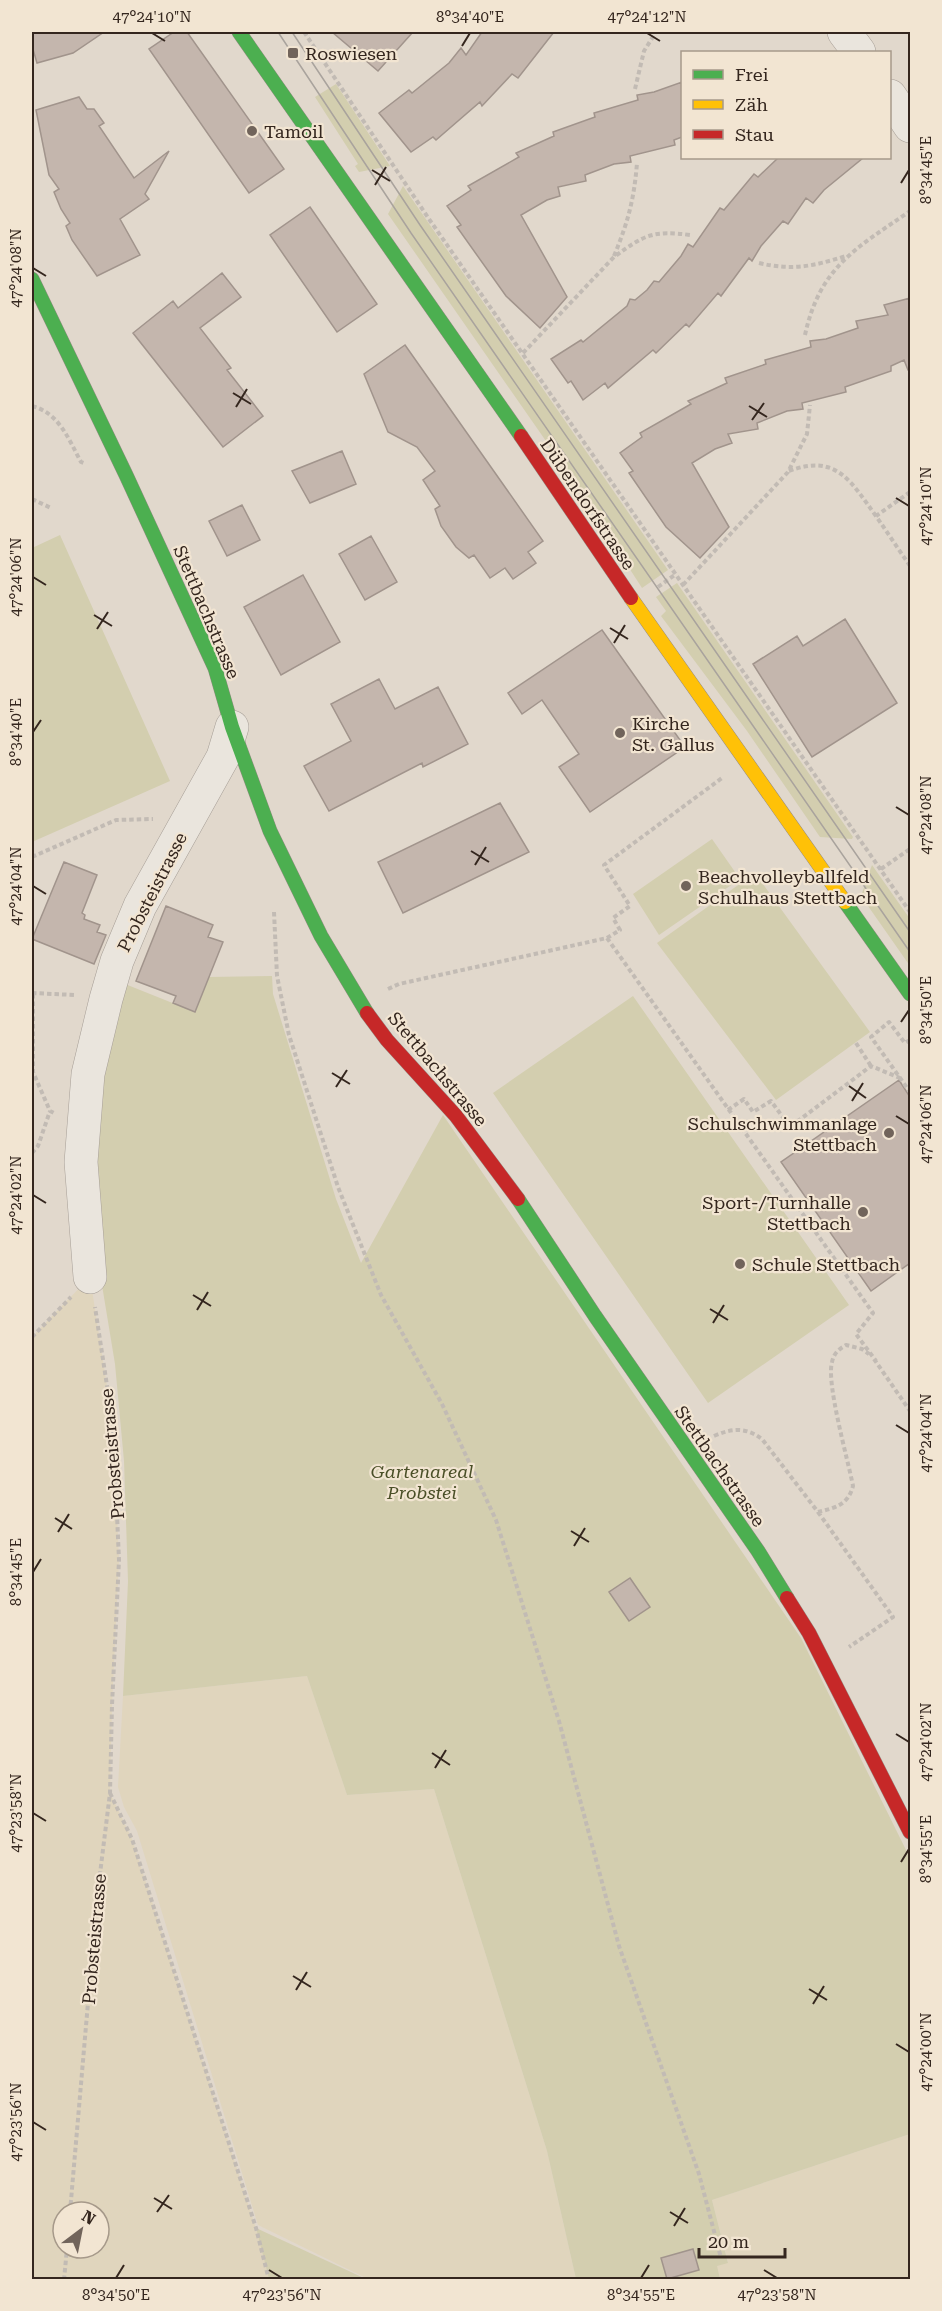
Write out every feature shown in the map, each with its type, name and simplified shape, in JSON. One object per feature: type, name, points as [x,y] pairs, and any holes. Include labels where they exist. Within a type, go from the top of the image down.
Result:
[{"type":"street","name":"Dübendorfstrasse","points":[[239,32],[533,453],[642,615],[910,994]]},
{"type":"street","points":[[844,32],[858,51]]},
{"type":"street","points":[[891,98],[910,126]]},
{"type":"street","name":"Stettbachstrasse","points":[[32,279],[215,668],[232,727],[287,869],[321,936],[360,1002],[387,1040],[456,1116],[507,1182],[686,1449],[758,1551],[808,1633],[910,1832]]},
{"type":"street","name":"Probsteistrasse","points":[[90,1277],[81,1162],[88,1074],[106,999],[117,962],[140,906],[223,757],[232,727]]},
{"type":"path","points":[[304,32],[400,175],[910,912]]},
{"type":"path","points":[[635,88],[644,51],[656,32]]},
{"type":"path","points":[[614,257],[634,198],[637,163]]},
{"type":"path","points":[[805,335],[810,311],[837,266],[846,256],[910,211]]},
{"type":"path","points":[[523,353],[614,257],[644,236],[667,232],[690,235]]},
{"type":"path","points":[[759,263],[780,268],[812,267],[846,256]]},
{"type":"path","points":[[683,585],[788,472],[807,434],[810,405]]},
{"type":"path","points":[[32,406],[47,411],[59,421],[81,462],[90,466]]},
{"type":"path","points":[[788,472],[814,465],[823,465],[841,472],[850,480],[910,566]]},
{"type":"path","points":[[876,516],[910,492]]},
{"type":"path","points":[[32,499],[51,508]]},
{"type":"path","points":[[360,1002],[399,984],[607,938],[620,930],[613,918],[630,906],[604,865],[728,773]]},
{"type":"path","points":[[32,856],[116,820],[160,819]]},
{"type":"path","points":[[881,869],[910,849]]},
{"type":"path","points":[[274,909],[277,976],[289,1035],[338,1187],[381,1295],[442,1404],[496,1520],[559,1721],[619,1946],[699,2174],[721,2258]]},
{"type":"path","points":[[607,938],[873,1313],[856,1334],[910,1411]]},
{"type":"path","points":[[59,1116],[50,1111],[33,1072],[32,993],[79,995]]},
{"type":"path","points":[[910,1040],[905,1043],[889,1022],[871,1037],[910,1092]]},
{"type":"path","points":[[856,1043],[871,1066],[900,1078]]},
{"type":"path","points":[[729,1110],[744,1099],[753,1112],[771,1101],[790,1127],[871,1066]]},
{"type":"path","points":[[32,1153],[38,1146],[50,1111]]},
{"type":"path","points":[[32,1337],[90,1277]]},
{"type":"path","name":"Probsteistrasse","points":[[71,2200],[97,1898],[110,1792],[119,1560],[113,1425],[90,1277]]},
{"type":"path","points":[[818,1512],[836,1508],[847,1501],[853,1486],[831,1384],[832,1361],[838,1349],[846,1345],[862,1349],[876,1361]]},
{"type":"path","points":[[686,1449],[723,1431],[739,1429],[753,1432],[762,1439],[818,1512],[893,1617],[824,1664]]},
{"type":"path","points":[[110,1792],[132,1839],[256,2228],[269,2280]]},
{"type":"path","points":[[64,2280],[66,2260]]},
{"type":"shaded area","points":[[90,1277],[113,1425],[119,1560],[110,1793],[132,1839],[257,2232],[269,2279],[32,2280],[32,1337]]},
{"type":"shaded area","points":[[307,1676],[347,1795],[434,1789],[547,2151],[576,2279],[368,2279],[258,2225],[137,1831],[124,1807],[118,1787],[123,1696]]},
{"type":"shaded area","points":[[910,2134],[910,2279],[720,2279],[716,2266],[728,2262],[712,2200]]},
{"type":"green space","points":[[336,84],[390,166],[359,172],[355,166],[358,164],[315,97]]},
{"type":"green space","points":[[403,186],[668,570],[642,588],[564,467],[388,214]]},
{"type":"green space","points":[[60,535],[170,781],[32,842],[32,548]]},
{"type":"green space","points":[[677,583],[853,837],[852,839],[820,837],[747,731],[661,616],[666,611],[656,597]]},
{"type":"green space","name":"Beachvolleyballfeld Schulhaus Stettbach","points":[[712,839],[740,879],[659,935],[633,894]]},
{"type":"green space","points":[[872,865],[910,919],[910,966],[861,896]]},
{"type":"green space","points":[[755,873],[870,1032],[776,1100],[657,943]]},
{"type":"green space","name":"Gartenareal Probstei","points":[[272,976],[273,994],[336,1199],[361,1263],[443,1115],[801,1638],[910,1858],[910,2134],[712,2200],[728,2263],[717,2266],[720,2279],[576,2279],[547,2151],[434,1789],[347,1795],[307,1676],[123,1696],[128,1581],[124,1461],[115,1364],[100,1273],[95,1203],[98,1105],[125,984],[195,1012],[209,977]]},
{"type":"green space","points":[[633,996],[849,1305],[708,1403],[493,1093]]},
{"type":"green space","points":[[256,2228],[366,2279],[269,2279]]},
{"type":"building","points":[[32,32],[104,32],[73,53],[37,63],[32,46]]},
{"type":"building","points":[[174,32],[187,32],[284,169],[249,193],[149,49]]},
{"type":"building","points":[[332,32],[413,32],[378,71]]},
{"type":"building","points":[[482,32],[554,32],[518,78],[512,74],[482,106],[480,102],[436,140],[433,137],[411,152],[379,113],[409,90],[412,93],[449,63],[461,48],[466,55]]},
{"type":"building","points":[[681,82],[681,137],[674,140],[675,145],[630,156],[631,162],[614,164],[585,175],[586,181],[558,187],[560,196],[547,200],[521,215],[567,297],[540,328],[506,296],[457,227],[461,225],[447,206],[471,190],[468,186],[519,157],[516,153],[554,136],[553,132],[595,117],[594,113],[638,100],[637,95],[654,92]]},
{"type":"building","points":[[79,97],[87,109],[94,109],[104,123],[99,126],[134,178],[169,151],[145,194],[149,199],[120,219],[140,255],[97,276],[72,240],[66,226],[70,223],[54,192],[59,189],[49,175],[36,110]]},
{"type":"building","points":[[777,159],[862,159],[824,190],[813,203],[806,198],[788,224],[783,221],[761,246],[752,261],[749,258],[721,296],[718,293],[689,327],[686,324],[656,353],[653,350],[608,388],[605,383],[583,400],[571,381],[568,383],[551,359],[581,340],[583,342],[627,306],[630,299],[635,300],[654,281],[659,282],[688,244],[693,247],[720,208],[724,210],[754,174],[758,177]]},
{"type":"building","points":[[310,207],[377,304],[337,332],[270,235]]},
{"type":"building","points":[[222,273],[241,297],[200,328],[231,368],[227,370],[263,416],[223,447],[133,333],[173,301],[178,308]]},
{"type":"building","points":[[910,298],[910,370],[904,360],[891,366],[891,371],[845,387],[846,392],[802,403],[803,409],[787,411],[757,423],[758,429],[728,434],[732,443],[715,449],[692,463],[729,527],[700,558],[666,527],[629,473],[633,471],[620,453],[642,437],[640,433],[691,404],[688,401],[727,383],[725,378],[766,364],[765,360],[811,347],[810,341],[826,339],[858,328],[856,321],[888,315],[884,305]]},
{"type":"building","points":[[405,345],[543,541],[528,552],[536,563],[513,579],[505,568],[490,578],[474,555],[469,558],[456,547],[441,526],[435,509],[440,506],[423,480],[435,471],[417,447],[388,432],[364,374]]},
{"type":"building","points":[[342,451],[356,484],[310,503],[292,471]]},
{"type":"building","points":[[242,505],[260,540],[227,556],[209,521]]},
{"type":"building","points":[[371,536],[397,582],[365,600],[339,554]]},
{"type":"building","points":[[303,575],[340,642],[281,675],[244,607]]},
{"type":"building","points":[[845,619],[897,703],[812,757],[753,664],[797,636],[803,646]]},
{"type":"building","name":"Kirche St. Gallus","points":[[602,630],[685,747],[590,812],[559,767],[579,754],[542,700],[522,714],[508,693]]},
{"type":"building","points":[[379,679],[395,709],[438,687],[468,744],[423,767],[422,763],[329,811],[304,766],[351,741],[331,704]]},
{"type":"building","points":[[500,803],[529,852],[403,913],[378,862]]},
{"type":"building","points":[[64,862],[97,875],[82,913],[85,915],[84,919],[100,925],[97,932],[106,935],[94,964],[32,939]]},
{"type":"building","points":[[166,906],[213,925],[208,937],[223,942],[195,1012],[173,1003],[176,996],[136,981]]},
{"type":"building","name":"Sport-/Turnhalle Stettbach","points":[[899,1080],[910,1097],[910,1263],[871,1291],[781,1162]]},
{"type":"building","points":[[630,1578],[650,1607],[629,1621],[609,1592]]},
{"type":"building","points":[[693,2249],[699,2270],[667,2279],[661,2258]]},
{"type":"tram line","points":[[278,32],[411,233],[910,952]]},
{"type":"tram line","points":[[292,32],[420,225],[910,932]]},
{"type":"traffic: fast","points":[[239,32],[521,436]]},
{"type":"traffic: fast","points":[[32,279],[215,668],[232,727],[270,831],[321,936],[367,1013]]},
{"type":"traffic: fast","points":[[845,902],[910,994]]},
{"type":"traffic: fast","points":[[518,1199],[595,1316],[758,1551],[787,1598]]},
{"type":"traffic: slow","points":[[631,598],[845,902]]},
{"type":"traffic: jam","points":[[521,436],[631,598]]},
{"type":"traffic: jam","points":[[367,1013],[387,1040],[456,1116],[518,1199]]},
{"type":"traffic: jam","points":[[787,1598],[809,1633],[910,1832]]},
{"type":"place","name":"Roswiesen","points":[[293,53]]},
{"type":"place","name":"Tamoil","points":[[252,131]]},
{"type":"place","name":"Kirche St. Gallus","points":[[620,733]]},
{"type":"place","name":"Beachvolleyballfeld Schulhaus Stettbach","points":[[686,886]]},
{"type":"place","name":"Schulschwimmanlage Stettbach","points":[[889,1133]]},
{"type":"place","name":"Sport-/Turnhalle Stettbach","points":[[863,1212]]},
{"type":"place","name":"Schule Stettbach","points":[[740,1264]]}]
